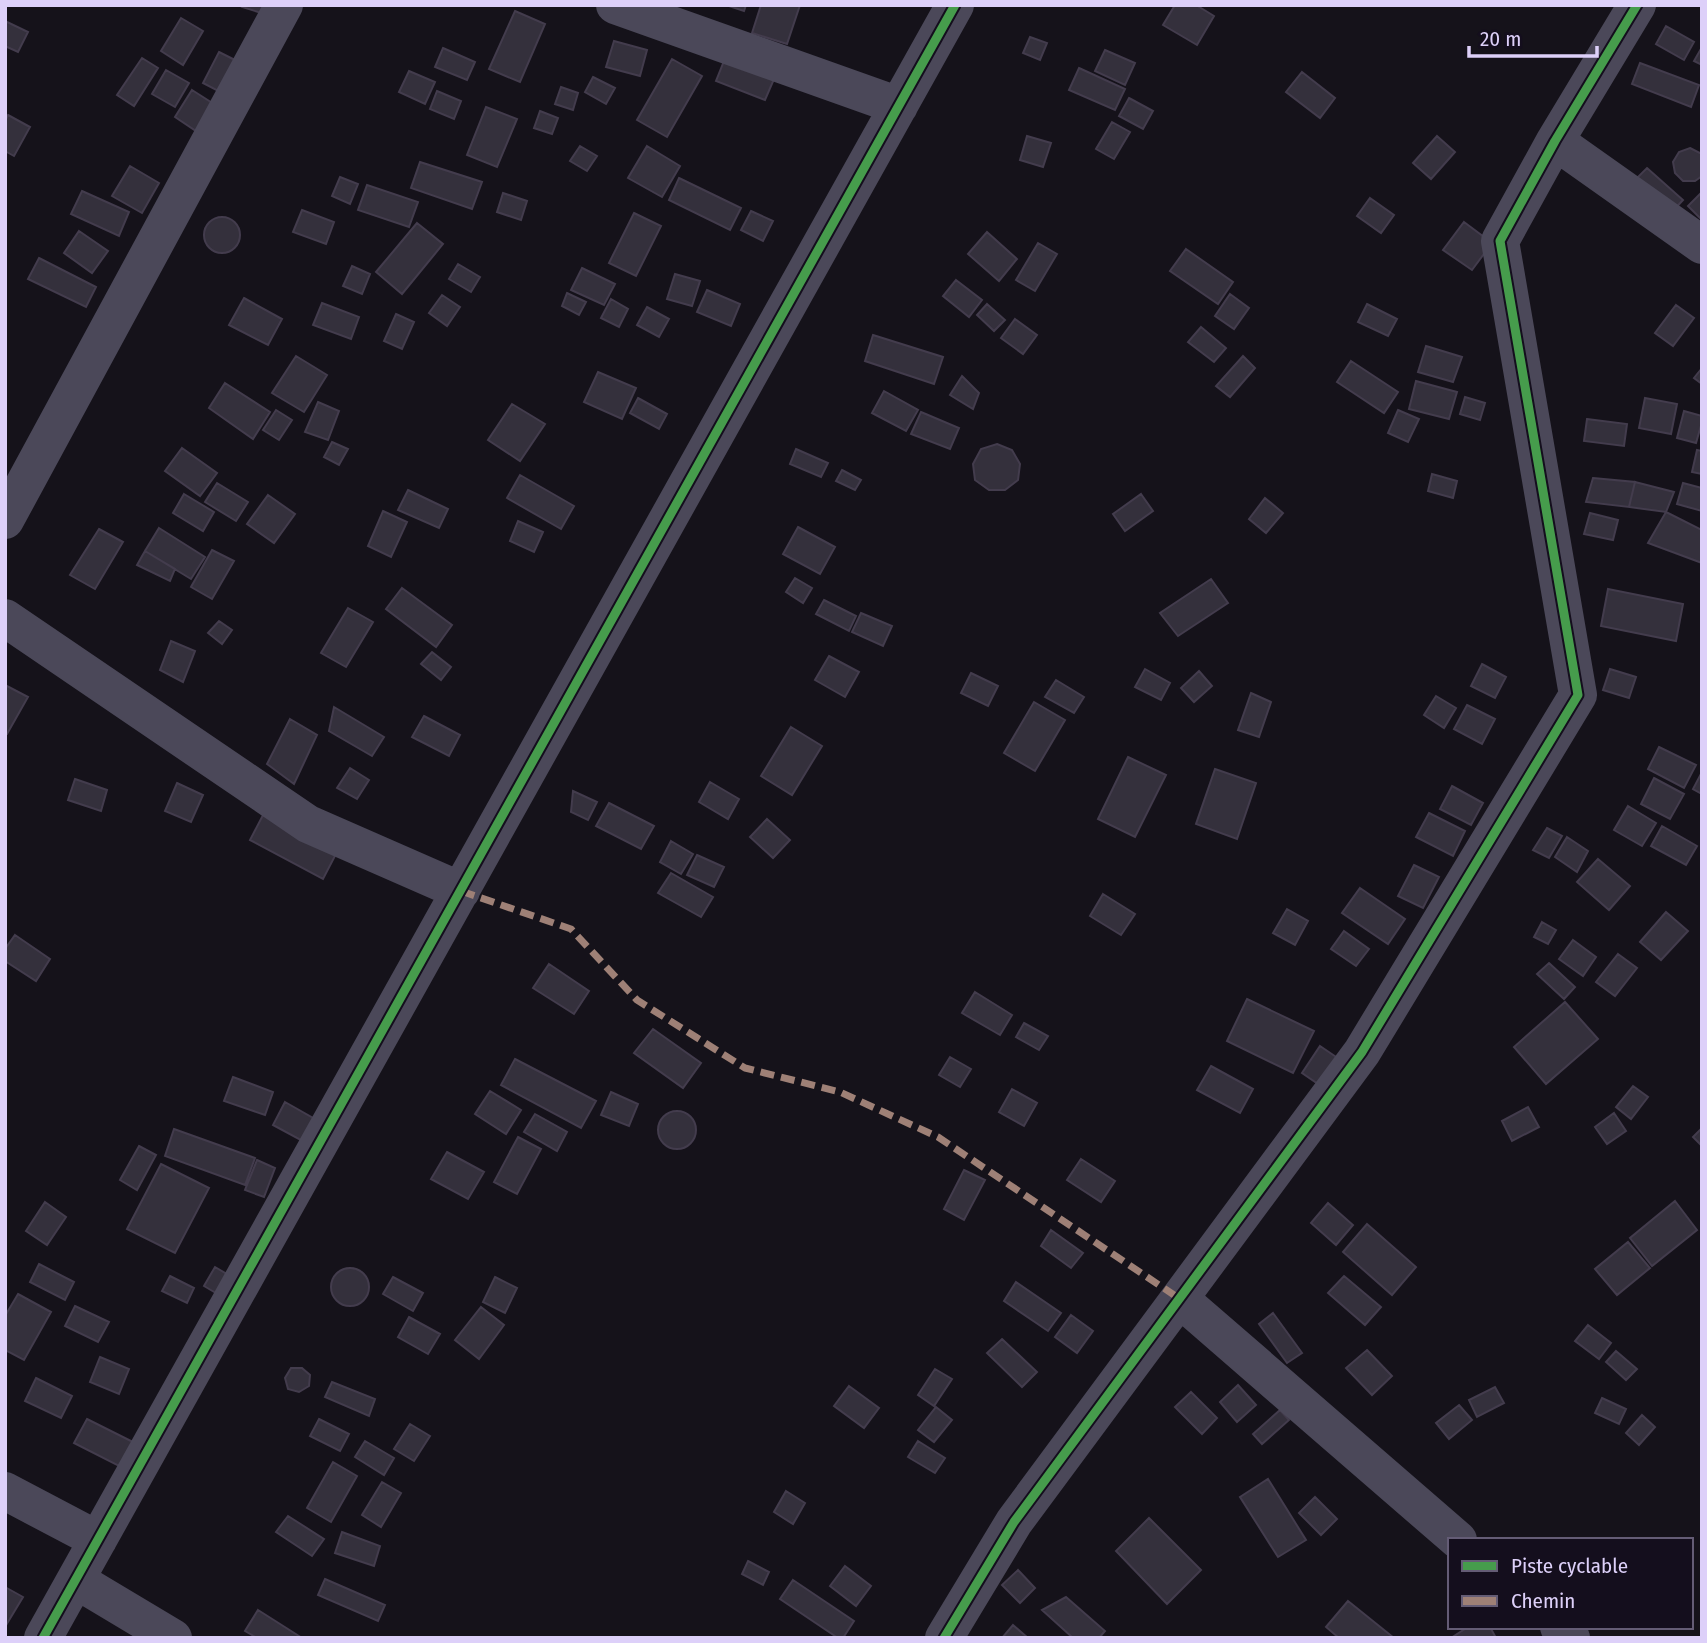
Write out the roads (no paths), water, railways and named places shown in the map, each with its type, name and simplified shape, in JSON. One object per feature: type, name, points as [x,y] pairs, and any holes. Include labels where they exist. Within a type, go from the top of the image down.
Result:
[{"type":"street","points":[[5,520],[284,5]]},
{"type":"street","points":[[615,5],[899,106]]},
{"type":"street","points":[[43,1638],[956,5]]},
{"type":"street","points":[[944,1638],[1014,1522],[1362,1052],[1578,695],[1500,241],[1555,141],[1637,5]]},
{"type":"street","points":[[1555,141],[1702,245]]},
{"type":"street","points":[[5,618],[308,824],[461,891]]},
{"type":"street","points":[[1180,1299],[1456,1538]]},
{"type":"street","points":[[5,1491],[98,1540]]},
{"type":"street","points":[[76,1580],[173,1638]]}]
